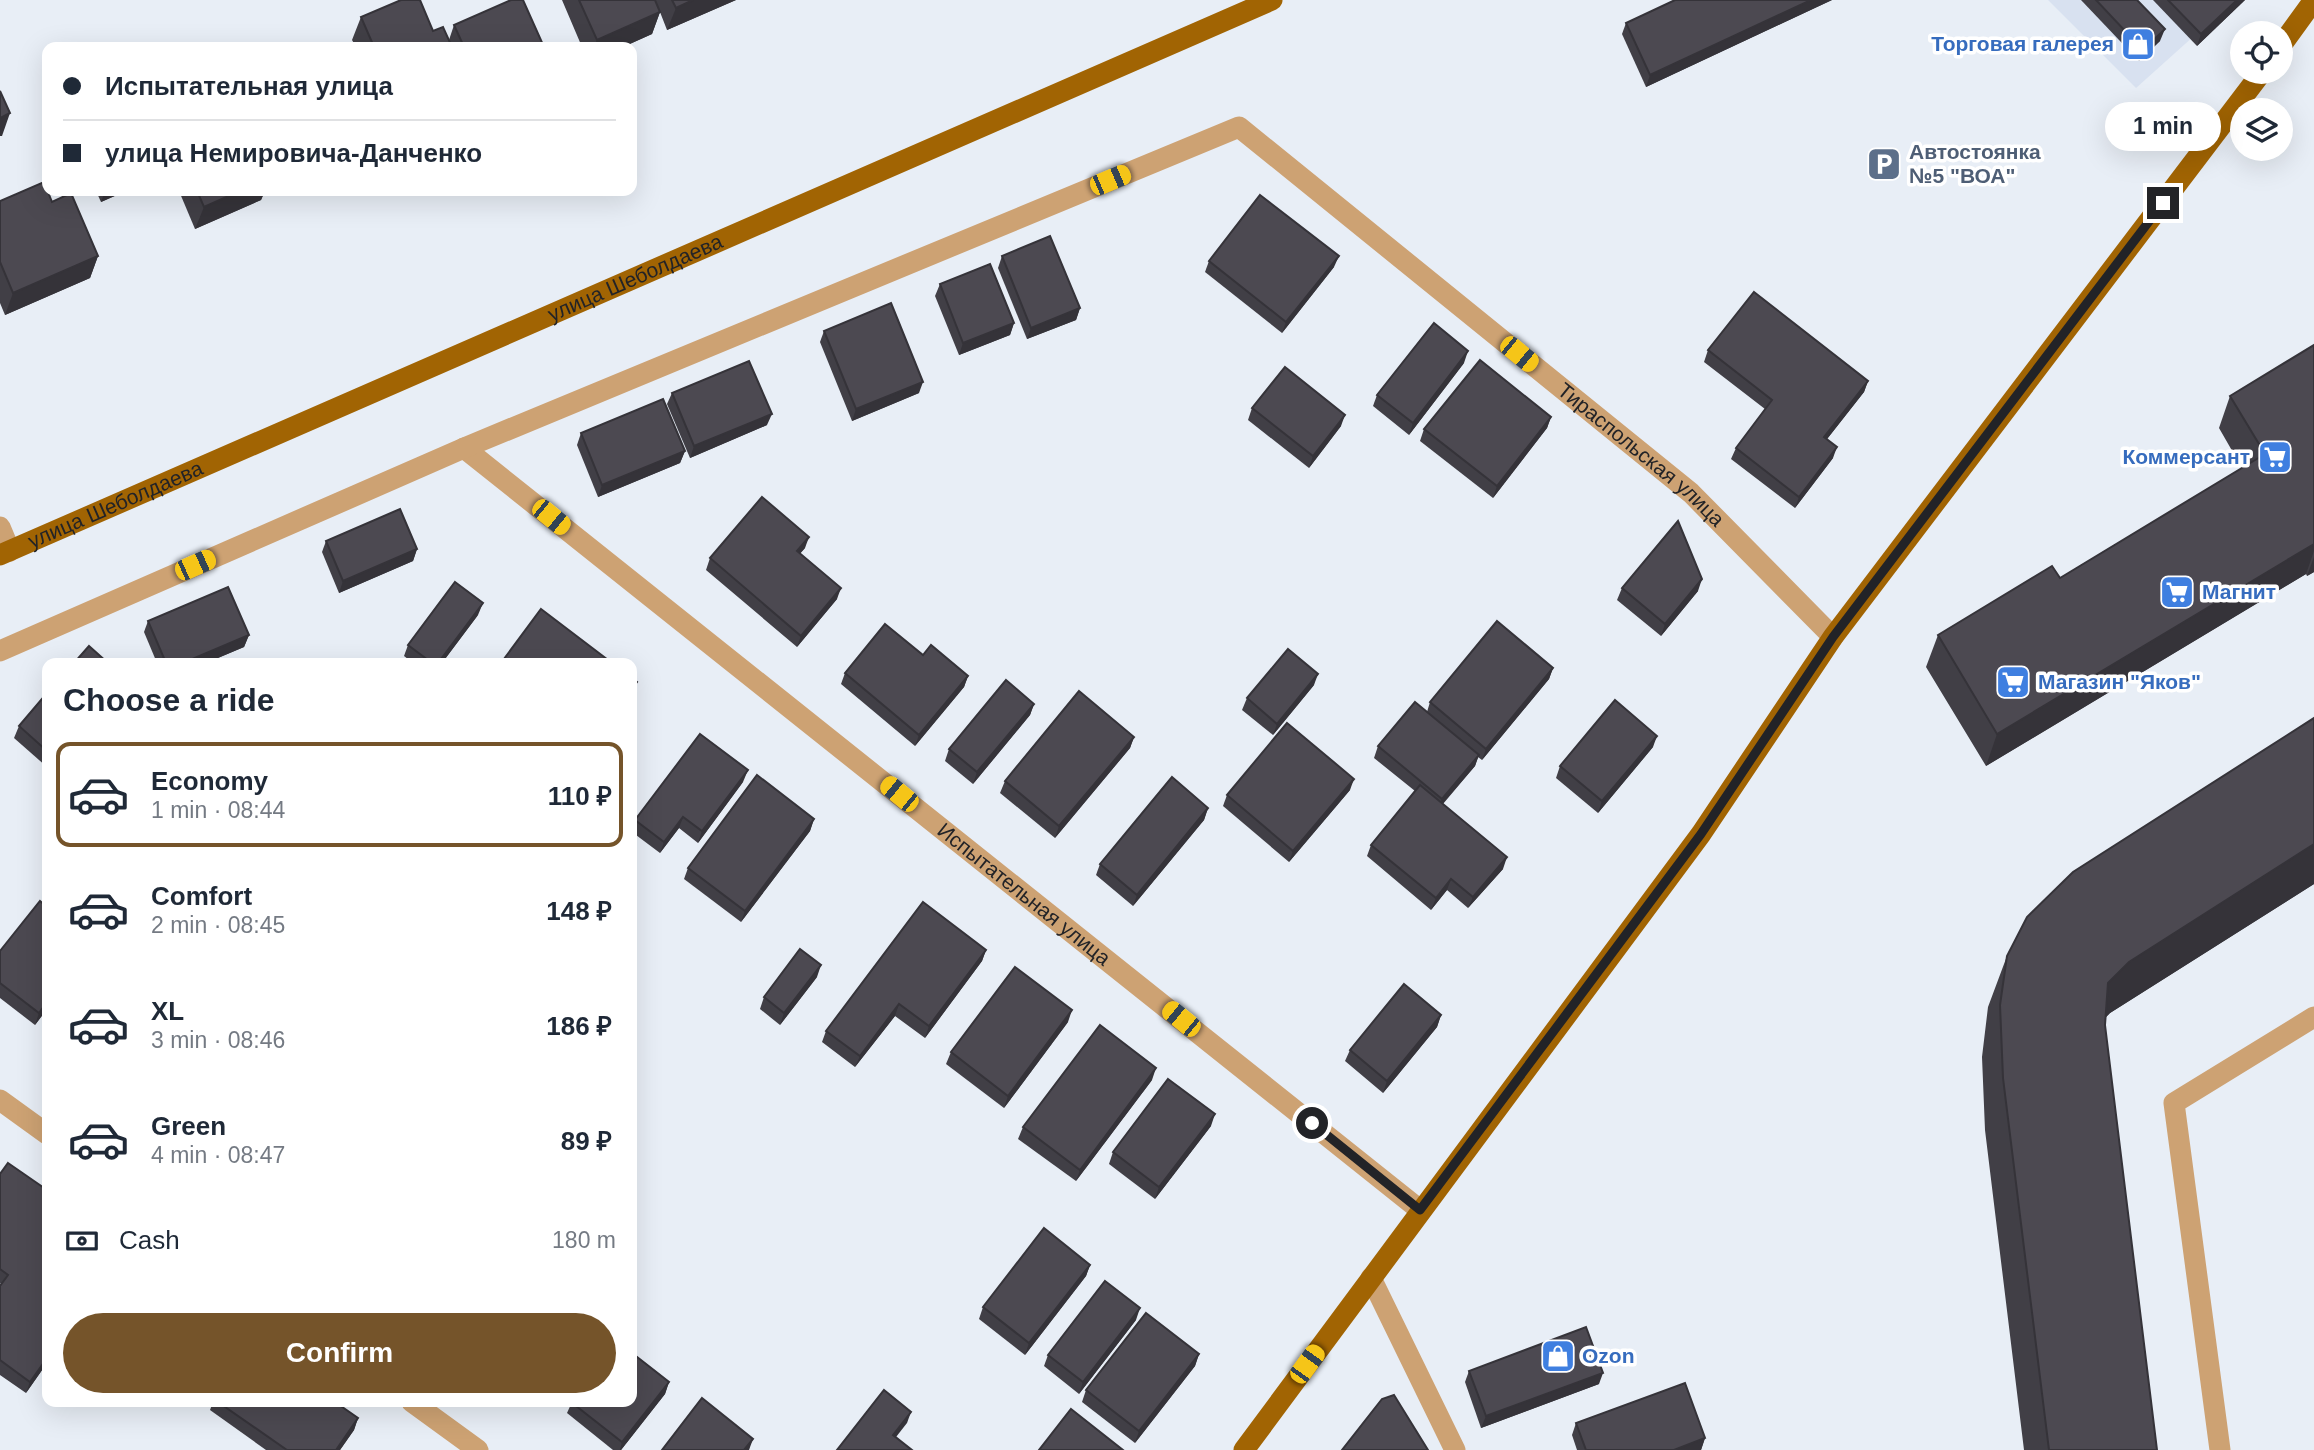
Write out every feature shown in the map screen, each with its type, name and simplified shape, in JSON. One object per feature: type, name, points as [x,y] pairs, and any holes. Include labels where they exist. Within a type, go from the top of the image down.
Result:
[{"type":"main road","name":"улица Шеболдаева","points":[[5,553],[1272,0]]},
{"type":"main road","points":[[2293,29],[2314,0]]},
{"type":"main road","points":[[1244,1450],[1701,834],[1833,637],[2253,84]]},
{"type":"street","name":"Тираспольская улица","points":[[464,448],[1239,127],[1691,493],[1833,637]]},
{"type":"street","points":[[0,651],[464,448]]},
{"type":"street","name":"Испытательная улица","points":[[464,448],[1420,1210]]},
{"type":"street","points":[[0,527],[5,553]]},
{"type":"street","points":[[2220,1450],[2174,1103],[2314,1017]]},
{"type":"street","points":[[0,1100],[42,1130]]},
{"type":"street","points":[[1371,1278],[1455,1450]]},
{"type":"street","points":[[419,1407],[478,1450]]},
{"type":"shaded area","name":"Торговая галерея","points":[[2048,0],[2234,0],[2136,88]]},
{"type":"building","points":[[401,0],[420,0],[433,31],[443,27],[450,42],[372,42],[361,17]]},
{"type":"building","points":[[511,0],[523,0],[542,42],[462,42],[454,25]]},
{"type":"building","points":[[579,0],[655,0],[660,12],[597,40]]},
{"type":"building","points":[[672,0],[693,0],[676,8]]},
{"type":"building","points":[[1675,0],[1811,0],[1650,75],[1626,23]]},
{"type":"building","points":[[2096,0],[2137,0],[2165,29],[2143,50]]},
{"type":"building","points":[[2168,0],[2237,0],[2201,34]]},
{"type":"building","points":[[0,91],[10,113],[0,118]]},
{"type":"building","points":[[42,183],[42,196],[50,196],[52,202],[65,196],[72,196],[98,256],[13,293],[0,262],[0,201]]},
{"type":"building","points":[[1260,195],[1339,256],[1286,322],[1209,261]]},
{"type":"building","points":[[199,196],[229,196],[204,207]]},
{"type":"building","points":[[1050,236],[1080,308],[1031,328],[1002,256]]},
{"type":"building","points":[[990,264],[1014,323],[963,343],[940,284]]},
{"type":"building","points":[[1754,292],[1868,381],[1824,437],[1837,447],[1799,497],[1736,448],[1772,400],[1708,350]]},
{"type":"building","points":[[891,303],[923,382],[856,409],[824,331]]},
{"type":"building","points":[[1434,323],[1468,351],[1413,423],[1377,395]]},
{"type":"building","points":[[2314,345],[2314,544],[1997,734],[1938,635],[2052,566],[2060,578],[2265,454],[2230,396]]},
{"type":"building","points":[[1480,360],[1551,417],[1497,486],[1424,429]]},
{"type":"building","points":[[749,361],[772,414],[694,446],[672,393]]},
{"type":"building","points":[[1285,367],[1345,415],[1313,456],[1252,408]]},
{"type":"building","points":[[663,399],[685,451],[602,485],[581,433]]},
{"type":"building","points":[[762,497],[809,537],[797,551],[841,588],[801,636],[710,558]]},
{"type":"building","points":[[400,509],[417,549],[343,581],[326,541]]},
{"type":"building","points":[[1678,521],[1702,579],[1665,624],[1622,588]]},
{"type":"building","points":[[455,582],[483,603],[442,658],[425,658],[408,645]]},
{"type":"building","points":[[228,587],[249,635],[195,658],[164,658],[148,621]]},
{"type":"building","points":[[541,609],[605,658],[505,658]]},
{"type":"building","points":[[1497,621],[1553,668],[1486,749],[1430,702]]},
{"type":"building","points":[[885,624],[923,655],[931,645],[968,676],[919,735],[845,673]]},
{"type":"building","points":[[89,646],[102,658],[78,658]]},
{"type":"building","points":[[1288,649],[1318,674],[1277,724],[1247,698]]},
{"type":"building","points":[[1006,680],[1034,704],[977,772],[949,749]]},
{"type":"building","points":[[1079,691],[1134,737],[1059,826],[1005,781]]},
{"type":"building","points":[[42,699],[42,747],[19,726]]},
{"type":"building","points":[[1615,700],[1657,736],[1602,801],[1560,766]]},
{"type":"building","points":[[1415,702],[1479,755],[1442,799],[1378,746]]},
{"type":"building","points":[[2314,718],[2314,844],[2129,962],[2108,983],[2105,1025],[2157,1450],[2049,1450],[2003,1078],[2000,1005],[2007,956],[2027,917],[2073,872]]},
{"type":"building","points":[[1287,723],[1354,779],[1293,851],[1227,795]]},
{"type":"building","points":[[700,734],[748,770],[702,831],[683,817],[664,842],[637,822],[637,817]]},
{"type":"building","points":[[757,775],[814,819],[745,911],[688,868]]},
{"type":"building","points":[[1172,777],[1208,808],[1137,895],[1100,864]]},
{"type":"building","points":[[1420,785],[1507,857],[1473,897],[1451,879],[1436,898],[1371,845]]},
{"type":"building","points":[[40,901],[42,1009],[39,1013],[0,983],[0,951]]},
{"type":"building","points":[[923,902],[986,950],[929,1026],[899,1004],[860,1056],[826,1031]]},
{"type":"building","points":[[800,949],[821,965],[784,1013],[764,997]]},
{"type":"building","points":[[1015,967],[1072,1010],[1008,1096],[951,1052]]},
{"type":"building","points":[[1404,984],[1441,1015],[1387,1081],[1350,1050]]},
{"type":"building","points":[[1100,1025],[1156,1068],[1080,1170],[1023,1127]]},
{"type":"building","points":[[1168,1079],[1215,1114],[1159,1187],[1113,1152]]},
{"type":"building","points":[[8,1163],[42,1187],[42,1365],[30,1382],[0,1360],[0,1286],[8,1275],[0,1269],[0,1174]]},
{"type":"building","points":[[1044,1228],[1090,1265],[1029,1343],[983,1307]]},
{"type":"building","points":[[1105,1281],[1140,1308],[1083,1382],[1048,1355]]},
{"type":"building","points":[[1146,1313],[1199,1354],[1139,1431],[1086,1390]]},
{"type":"building","points":[[1586,1327],[1603,1373],[1486,1416],[1469,1371]]},
{"type":"building","points":[[637,1357],[669,1382],[622,1442],[577,1407],[637,1407]]},
{"type":"building","points":[[1685,1383],[1705,1438],[1674,1450],[1586,1450],[1576,1423]]},
{"type":"building","points":[[884,1390],[911,1412],[893,1435],[912,1450],[837,1450]]},
{"type":"building","points":[[1394,1395],[1428,1450],[1342,1450],[1382,1399]]},
{"type":"building","points":[[702,1398],[753,1439],[744,1450],[662,1450]]},
{"type":"building","points":[[225,1407],[342,1407],[358,1418],[336,1450],[287,1450]]},
{"type":"building","points":[[1071,1409],[1123,1450],[1039,1450]]},
{"type":"place","name":"Торговая галерея","points":[[2138,44]]},
{"type":"place","name":"Автостоянка №5 \"ВОА\"","points":[[1884,164]]},
{"type":"place","name":"Коммерсант","points":[[2275,457]]},
{"type":"place","name":"Магнит","points":[[2177,592]]},
{"type":"place","name":"Магазин \"Яков\"","points":[[2013,682]]},
{"type":"place","name":"Ozon","points":[[1558,1356]]},
{"type":"route","points":[[1312,1123],[1420,1210],[1701,834],[1833,637],[2163,203]]}]
